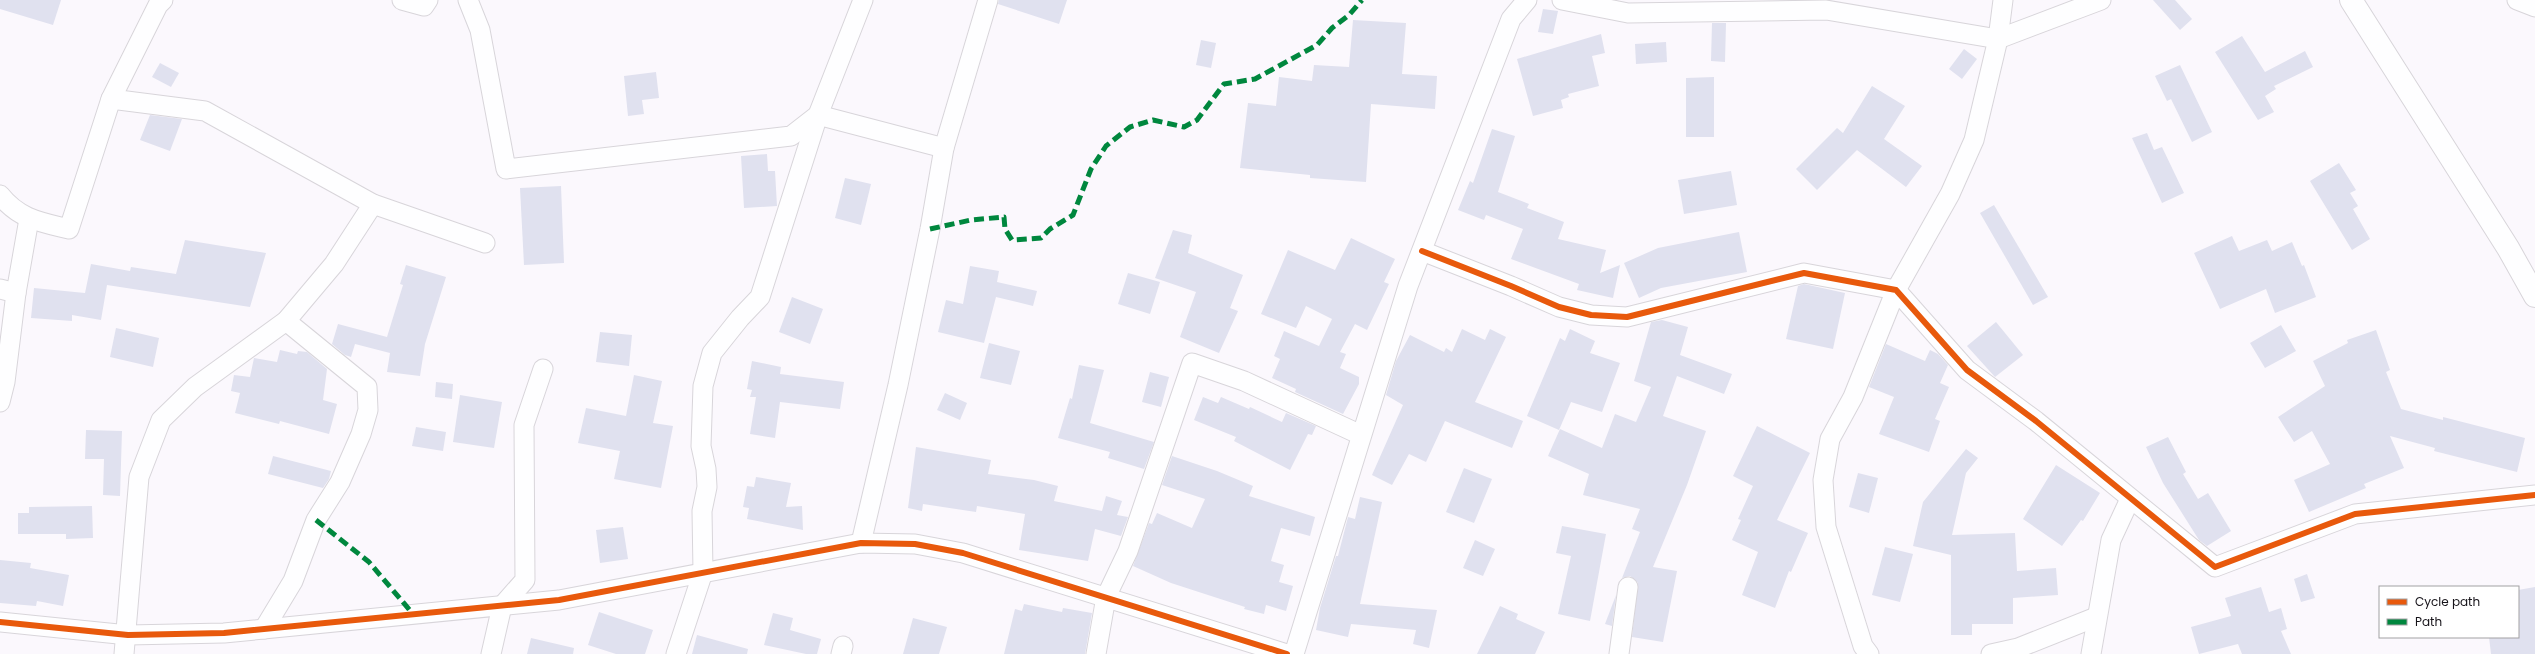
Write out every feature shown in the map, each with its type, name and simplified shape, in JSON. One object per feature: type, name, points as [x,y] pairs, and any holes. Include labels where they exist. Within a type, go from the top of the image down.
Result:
[{"type":"street","points":[[0,195],[8,204],[30,219],[69,229],[111,99],[158,5],[163,0]]},
{"type":"street","points":[[402,0],[424,6],[428,0]]},
{"type":"street","points":[[468,0],[480,30],[506,169],[791,136],[818,115]]},
{"type":"street","points":[[676,654],[703,572],[702,511],[707,487],[706,470],[701,446],[703,386],[712,353],[740,318],[760,297],[818,115],[863,0]]},
{"type":"street","points":[[861,544],[898,385],[930,229],[944,148],[988,0]]},
{"type":"street","points":[[1294,654],[1408,286],[1511,19],[1527,0]]},
{"type":"street","points":[[1562,0],[1628,13],[1826,10],[1998,39],[2101,0]]},
{"type":"street","points":[[1868,654],[1863,646],[1826,527],[1823,480],[1830,439],[1853,397],[1896,290],[1950,194],[1974,140],[1998,39],[2003,0]]},
{"type":"street","points":[[2351,0],[2508,248],[2535,296]]},
{"type":"street","points":[[2517,0],[2535,8]]},
{"type":"street","points":[[111,99],[205,111],[373,204],[485,243]]},
{"type":"street","points":[[818,115],[944,148]]},
{"type":"street","points":[[124,654],[128,635],[139,477],[161,420],[195,387],[286,321],[334,264],[373,204]]},
{"type":"street","points":[[0,402],[6,382],[8,291],[30,219]]},
{"type":"street","points":[[1422,252],[1511,286],[1559,307],[1591,315],[1627,317],[1804,273],[1896,290],[1968,370],[2036,421],[2215,567],[2355,514],[2535,494]]},
{"type":"street","points":[[264,629],[293,581],[316,520],[340,482],[360,434],[368,410],[367,387],[286,321]]},
{"type":"street","points":[[1096,654],[1106,597],[1128,551],[1192,364],[1244,381],[1361,435]]},
{"type":"street","points":[[491,654],[502,606],[525,580],[524,425],[543,369]]},
{"type":"street","points":[[2091,654],[2096,617],[2111,540],[2130,499]]},
{"type":"street","points":[[0,622],[128,635],[224,633],[559,600],[703,572],[861,544],[915,544],[963,553],[1287,654]]},
{"type":"street","points":[[1619,654],[1628,587]]},
{"type":"street","points":[[1991,654],[2018,648],[2096,617]]},
{"type":"building","points":[[0,0],[61,0],[53,25],[0,9]]},
{"type":"building","points":[[999,0],[1067,0],[1059,24],[998,4]]},
{"type":"building","points":[[2153,0],[2175,0],[2192,19],[2180,30]]},
{"type":"building","points":[[1543,9],[1558,11],[1553,34],[1538,32]]},
{"type":"building","points":[[1353,20],[1406,23],[1402,74],[1437,76],[1435,109],[1371,104],[1366,182],[1310,178],[1310,175],[1240,168],[1248,103],[1276,106],[1279,77],[1312,81],[1314,65],[1349,67]]},
{"type":"building","points":[[1712,23],[1726,23],[1725,62],[1711,61]]},
{"type":"building","points":[[1601,34],[1605,53],[1592,56],[1599,86],[1568,94],[1569,97],[1561,100],[1563,108],[1533,116],[1517,59]]},
{"type":"building","points":[[2242,36],[2265,72],[2305,51],[2313,67],[2274,86],[2276,89],[2265,96],[2274,112],[2258,120],[2215,52]]},
{"type":"building","points":[[1201,40],[1216,43],[1211,68],[1196,65]]},
{"type":"building","points":[[1666,42],[1667,62],[1636,64],[1635,44]]},
{"type":"building","points":[[1964,49],[1977,59],[1962,79],[1949,69]]},
{"type":"building","points":[[160,63],[179,73],[171,87],[152,77]]},
{"type":"building","points":[[2180,65],[2212,132],[2192,142],[2171,99],[2167,101],[2155,76]]},
{"type":"building","points":[[656,72],[659,98],[642,100],[644,114],[628,116],[624,76]]},
{"type":"building","points":[[1714,77],[1714,137],[1686,137],[1686,78]]},
{"type":"building","points":[[1872,86],[1905,106],[1884,139],[1922,166],[1906,187],[1857,150],[1817,190],[1796,169],[1837,128],[1843,133]]},
{"type":"building","points":[[150,115],[182,119],[170,151],[140,140]]},
{"type":"building","points":[[1492,129],[1515,136],[1498,192],[1529,204],[1527,208],[1564,222],[1558,239],[1606,250],[1600,273],[1620,265],[1613,298],[1577,290],[1579,284],[1511,259],[1523,229],[1486,215],[1484,220],[1458,210],[1470,181],[1473,183]]},
{"type":"building","points":[[2147,133],[2154,150],[2162,147],[2184,193],[2162,203],[2132,138]]},
{"type":"building","points":[[767,154],[768,171],[775,171],[777,206],[744,208],[741,156]]},
{"type":"building","points":[[2339,163],[2356,190],[2350,193],[2358,206],[2353,209],[2370,239],[2352,250],[2310,181]]},
{"type":"building","points":[[1731,171],[1737,205],[1684,214],[1678,180]]},
{"type":"building","points":[[845,178],[871,184],[861,225],[835,218]]},
{"type":"building","points":[[561,186],[564,263],[524,265],[520,188]]},
{"type":"building","points":[[1994,205],[2048,297],[2033,305],[1980,213]]},
{"type":"building","points":[[1173,230],[1192,235],[1188,253],[1243,275],[1230,308],[1238,311],[1219,353],[1180,337],[1196,292],[1155,278]]},
{"type":"building","points":[[1739,232],[1747,272],[1661,288],[1639,298],[1624,263],[1658,248]]},
{"type":"building","points":[[2232,236],[2239,251],[2267,240],[2272,251],[2292,242],[2302,266],[2304,265],[2316,297],[2275,313],[2266,289],[2220,309],[2194,253]]},
{"type":"building","points":[[1351,238],[1395,259],[1384,282],[1389,284],[1367,330],[1355,324],[1340,352],[1346,354],[1340,368],[1359,377],[1359,384],[1343,414],[1295,392],[1296,389],[1272,378],[1280,359],[1274,356],[1284,331],[1319,346],[1332,319],[1306,306],[1296,328],[1261,314],[1288,250],[1335,270]]},
{"type":"building","points":[[185,240],[266,253],[250,307],[107,285],[101,320],[72,315],[72,321],[31,318],[34,288],[85,293],[91,264],[130,271],[131,267],[176,274]]},
{"type":"building","points":[[406,265],[446,277],[425,344],[420,376],[387,372],[390,353],[355,344],[351,357],[345,355],[332,344],[338,324],[387,337],[403,285],[400,284]]},
{"type":"building","points":[[970,266],[999,271],[997,282],[1037,291],[1033,306],[996,297],[984,343],[938,332],[946,300],[963,304]]},
{"type":"building","points":[[1128,273],[1160,282],[1150,314],[1118,304]]},
{"type":"building","points":[[1804,284],[1845,293],[1833,349],[1786,339],[1798,286]]},
{"type":"building","points":[[792,297],[823,309],[810,344],[779,332]]},
{"type":"building","points":[[1662,320],[1688,327],[1680,355],[1732,374],[1724,394],[1677,376],[1663,416],[1706,431],[1687,485],[1653,567],[1677,571],[1663,642],[1632,637],[1638,583],[1630,576],[1622,578],[1640,532],[1632,529],[1640,509],[1583,495],[1589,474],[1548,456],[1560,429],[1602,448],[1615,414],[1636,422],[1651,387],[1634,381],[1651,322]]},
{"type":"building","points":[[1996,322],[2023,355],[1995,377],[1967,346]]},
{"type":"building","points":[[2281,325],[2296,351],[2265,368],[2250,343]]},
{"type":"building","points":[[116,328],[159,338],[153,367],[110,357]]},
{"type":"building","points":[[1462,329],[1485,340],[1490,329],[1506,337],[1475,402],[1523,421],[1512,448],[1445,421],[1426,462],[1409,454],[1392,485],[1372,475],[1403,405],[1386,395],[1396,361],[1410,335],[1444,352],[1446,348],[1452,352]]},
{"type":"building","points":[[1570,329],[1595,341],[1590,353],[1620,363],[1602,412],[1571,402],[1559,430],[1527,416],[1560,338],[1565,341]]},
{"type":"building","points":[[2376,330],[2390,370],[2386,372],[2401,409],[2443,420],[2443,417],[2525,438],[2517,472],[2434,451],[2435,448],[2390,436],[2404,468],[2364,484],[2366,488],[2309,512],[2294,480],[2330,464],[2312,431],[2294,442],[2278,417],[2325,386],[2313,361],[2348,343],[2347,340]]},
{"type":"building","points":[[600,332],[632,335],[629,366],[596,362]]},
{"type":"building","points":[[989,343],[1020,351],[1011,385],[980,378]]},
{"type":"building","points":[[1886,344],[1925,361],[1930,350],[1938,354],[1948,365],[1940,383],[1949,387],[1935,419],[1940,421],[1929,452],[1879,434],[1894,397],[1869,387]]},
{"type":"building","points":[[280,350],[297,354],[298,351],[307,352],[327,369],[323,400],[337,404],[329,434],[280,421],[279,424],[235,413],[240,393],[231,391],[234,375],[250,377],[254,358],[277,362]]},
{"type":"building","points":[[752,361],[781,367],[780,374],[844,382],[840,409],[780,402],[775,438],[750,434],[756,397],[750,397],[752,390],[747,389]]},
{"type":"building","points":[[1079,365],[1104,370],[1090,423],[1154,442],[1144,469],[1108,458],[1110,452],[1058,438],[1070,398],[1072,399]]},
{"type":"building","points":[[1150,372],[1169,377],[1161,407],[1142,402]]},
{"type":"building","points":[[634,375],[662,381],[653,423],[673,426],[661,488],[614,479],[620,451],[578,443],[586,408],[626,416]]},
{"type":"building","points":[[436,382],[453,384],[452,399],[435,397]]},
{"type":"building","points":[[945,393],[967,403],[960,420],[937,410]]},
{"type":"building","points":[[460,395],[502,402],[494,448],[453,442]]},
{"type":"building","points":[[1203,397],[1218,403],[1221,397],[1249,409],[1250,407],[1282,422],[1286,413],[1316,426],[1312,435],[1308,434],[1290,470],[1234,441],[1236,437],[1194,420]]},
{"type":"building","points":[[1757,426],[1810,453],[1777,520],[1808,533],[1791,572],[1789,571],[1775,608],[1742,595],[1758,552],[1732,540],[1741,520],[1738,519],[1753,486],[1733,476]]},
{"type":"building","points":[[416,427],[446,432],[443,451],[412,446]]},
{"type":"building","points":[[86,430],[122,431],[120,496],[103,495],[104,459],[85,459]]},
{"type":"building","points":[[2168,437],[2186,472],[2183,474],[2198,499],[2208,493],[2231,531],[2207,546],[2199,540],[2163,483],[2146,447]]},
{"type":"building","points":[[916,447],[991,460],[988,474],[1034,480],[1058,486],[1054,501],[1102,511],[1106,496],[1122,501],[1117,515],[1128,517],[1121,536],[1095,529],[1088,561],[1019,550],[1025,514],[977,506],[976,512],[923,504],[922,511],[908,508]]},
{"type":"building","points":[[1966,449],[1978,458],[1966,473],[1952,535],[2015,533],[2017,571],[2056,568],[2058,595],[2013,598],[2013,624],[1972,624],[1972,635],[1951,635],[1951,555],[1913,546],[1923,502]]},
{"type":"building","points":[[273,456],[331,471],[329,479],[323,488],[268,474]]},
{"type":"building","points":[[1172,456],[1217,471],[1253,486],[1249,496],[1315,517],[1310,536],[1281,528],[1271,561],[1284,565],[1279,582],[1293,586],[1286,611],[1266,605],[1264,614],[1244,609],[1245,607],[1171,583],[1133,566],[1149,523],[1152,524],[1157,513],[1192,528],[1205,499],[1162,485]]},
{"type":"building","points":[[2056,465],[2100,493],[2083,521],[2081,520],[2062,546],[2023,519]]},
{"type":"building","points":[[1464,468],[1492,479],[1474,523],[1446,512]]},
{"type":"building","points":[[1858,473],[1878,478],[1869,513],[1849,507]]},
{"type":"building","points":[[756,477],[791,483],[786,507],[802,506],[803,530],[747,519],[749,508],[743,507],[747,486],[754,487]]},
{"type":"building","points":[[1360,497],[1382,502],[1360,604],[1437,610],[1429,648],[1413,644],[1416,630],[1351,624],[1348,637],[1316,630],[1320,608],[1336,556],[1338,556],[1348,517],[1355,519]]},
{"type":"building","points":[[92,506],[93,538],[66,539],[66,534],[18,534],[18,513],[29,513],[29,507]]},
{"type":"building","points":[[1562,526],[1606,534],[1590,621],[1558,614],[1571,556],[1556,553]]},
{"type":"building","points":[[623,527],[628,559],[600,563],[596,530]]},
{"type":"building","points":[[1475,540],[1495,549],[1483,576],[1463,568]]},
{"type":"building","points":[[1885,547],[1913,554],[1900,602],[1872,595]]},
{"type":"building","points":[[0,560],[31,563],[30,568],[69,575],[63,606],[37,601],[36,606],[0,603]]},
{"type":"building","points":[[2307,574],[2315,598],[2301,602],[2294,579]]},
{"type":"building","points":[[2261,587],[2269,612],[2281,608],[2287,629],[2281,631],[2291,654],[2242,654],[2238,644],[2199,654],[2191,627],[2231,616],[2225,598]]},
{"type":"building","points":[[2535,587],[2535,654],[2491,654],[2489,638],[2519,638],[2519,590]]},
{"type":"building","points":[[1616,595],[1612,626],[1605,624]]},
{"type":"building","points":[[1024,604],[1062,612],[1063,608],[1092,613],[1085,654],[1004,654],[1015,609],[1022,611]]},
{"type":"building","points":[[1500,606],[1518,614],[1516,619],[1545,632],[1535,654],[1477,654]]},
{"type":"building","points":[[599,612],[653,630],[645,654],[616,654],[588,645]]},
{"type":"building","points":[[773,613],[793,618],[790,630],[821,639],[817,654],[806,654],[764,645]]},
{"type":"building","points":[[913,618],[947,627],[939,654],[903,654]]},
{"type":"building","points":[[697,635],[748,649],[747,654],[692,654]]},
{"type":"building","points":[[531,638],[574,648],[573,654],[527,654]]},
{"type":"marked path","points":[[930,229],[971,220],[1004,217],[1005,229],[1012,240],[1041,238],[1050,229],[1073,215],[1091,169],[1106,146],[1130,127],[1153,120],[1184,127],[1197,120],[1224,84],[1255,79],[1317,45],[1332,28],[1349,15],[1362,0]]},
{"type":"marked path","points":[[316,520],[369,562],[413,614]]},
{"type":"cycle path","points":[[1422,251],[1511,286],[1559,307],[1591,315],[1627,317],[1804,273],[1896,290],[1967,370],[2036,421],[2215,567],[2355,514],[2535,495]]},
{"type":"cycle path","points":[[0,622],[128,635],[224,633],[559,600],[861,543],[915,544],[963,553],[1287,654]]}]
